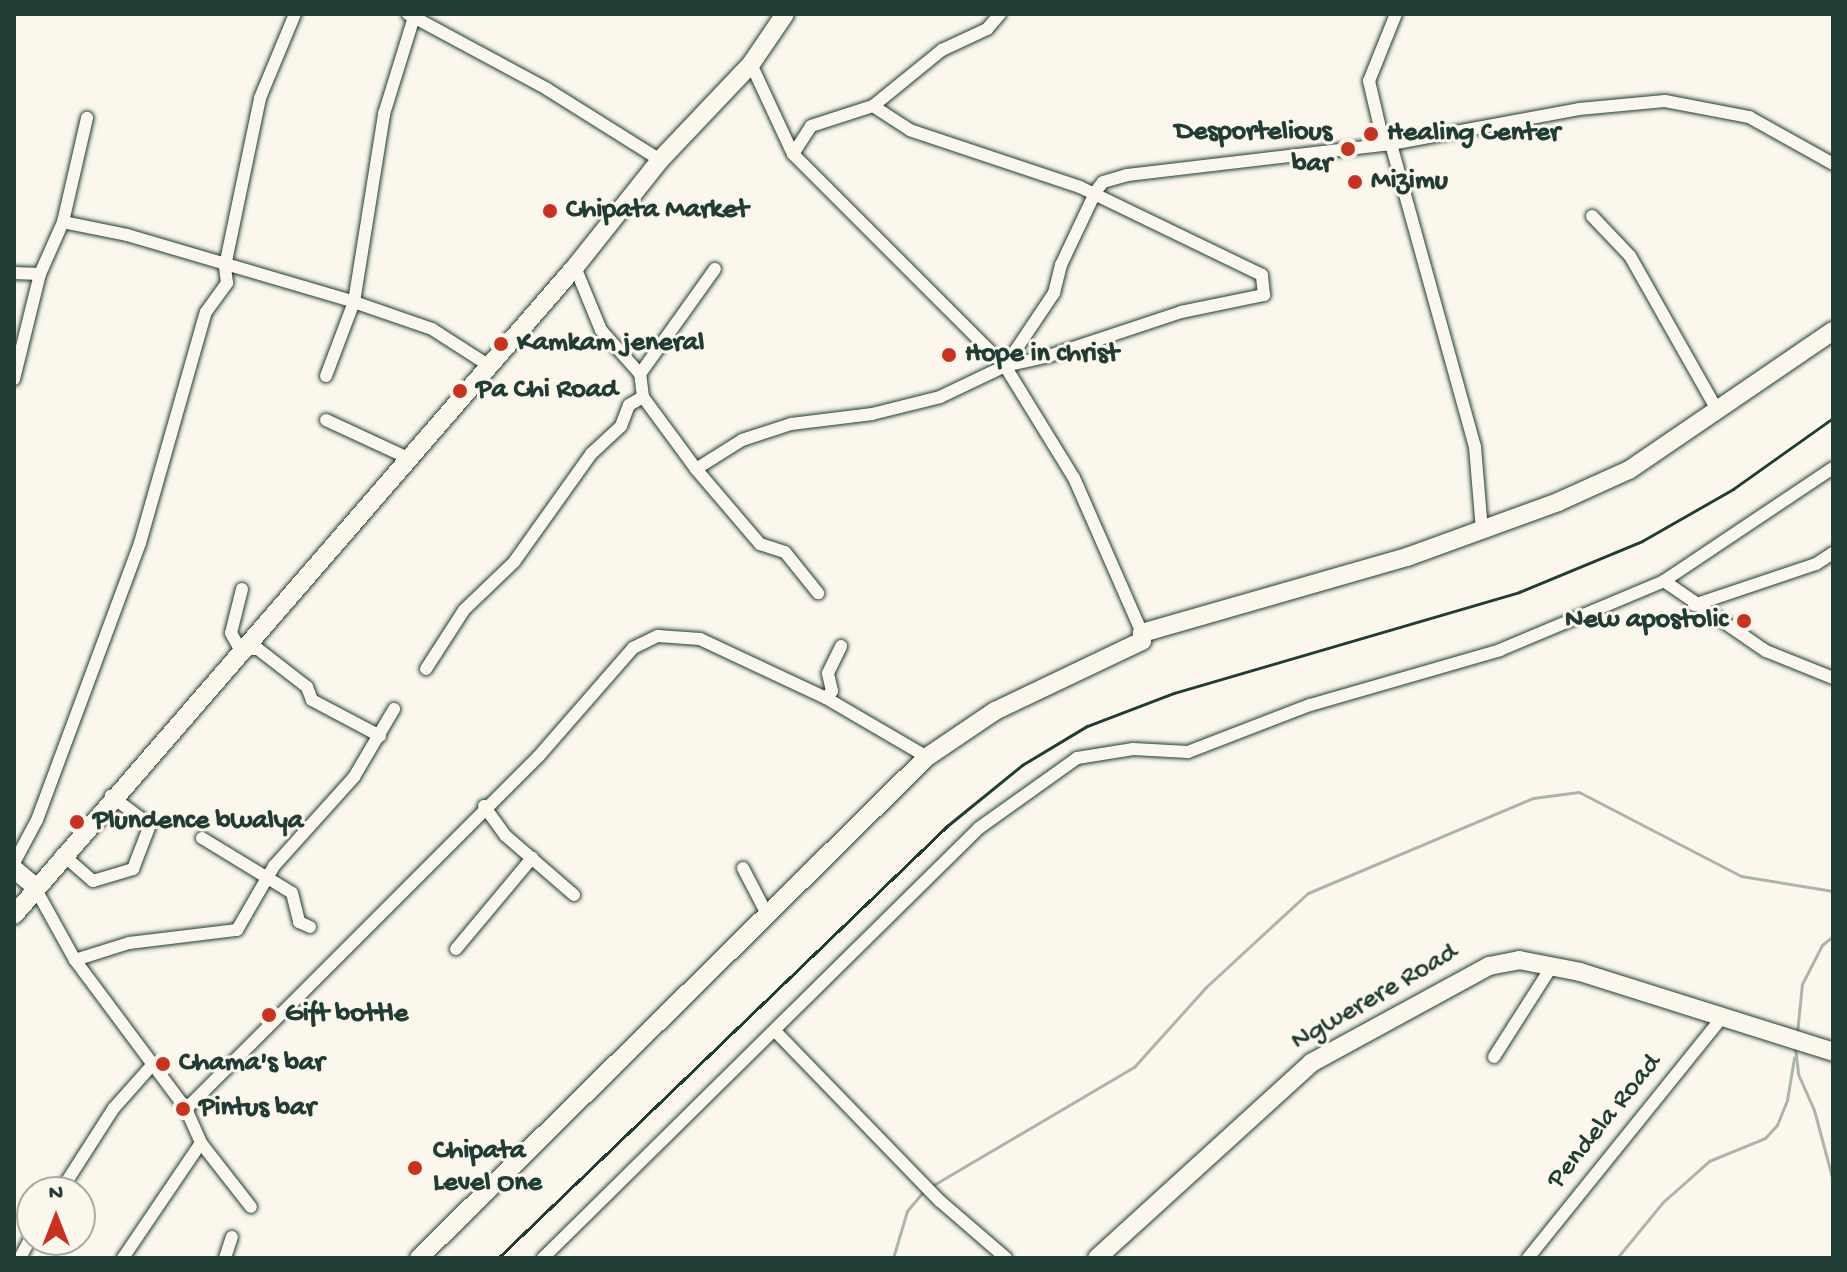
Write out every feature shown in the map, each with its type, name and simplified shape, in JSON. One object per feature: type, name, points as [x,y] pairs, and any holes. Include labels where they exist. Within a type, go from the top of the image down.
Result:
[{"type":"street","points":[[14,863],[37,820],[140,543],[206,312],[227,283],[225,266],[260,98],[295,14]]},
{"type":"street","points":[[14,915],[34,886],[111,796],[410,459],[575,267],[660,160],[751,64],[785,14]]},
{"type":"street","points":[[793,154],[811,126],[873,106],[942,50],[987,29],[1000,14]]},
{"type":"street","points":[[1396,14],[1369,81],[1475,447],[1482,530]]},
{"type":"street","points":[[326,376],[354,302],[373,165],[412,15],[547,89],[660,160]]},
{"type":"street","points":[[419,1258],[927,757],[1046,682],[1142,641],[1142,633],[1074,478],[1005,366],[793,154],[751,64]]},
{"type":"street","points":[[1005,366],[1054,293],[1094,195],[1103,182],[1127,175],[1388,145],[1579,109],[1678,101],[1749,117],[1833,164]]},
{"type":"street","points":[[696,469],[742,440],[791,424],[872,414],[940,397],[1005,366],[1049,356],[1181,312],[1264,295],[1262,275],[1094,195],[910,130],[873,106]]},
{"type":"street","points":[[14,379],[31,328],[40,274],[63,222],[87,118]]},
{"type":"street","points":[[1592,216],[1630,256],[1716,408]]},
{"type":"street","points":[[63,222],[127,235],[354,302],[432,329],[488,365]]},
{"type":"street","points":[[575,267],[601,330],[640,374],[643,397],[696,469],[760,544],[785,552],[818,593]]},
{"type":"street","points":[[640,374],[715,269]]},
{"type":"street","points":[[14,273],[40,274]]},
{"type":"street","points":[[1142,633],[1482,530],[1629,470],[1716,408],[1798,360],[1833,331]]},
{"type":"street","points":[[426,669],[464,610],[514,562],[591,454],[621,426],[629,405],[643,397]]},
{"type":"street","points":[[326,420],[410,459]]},
{"type":"street","points":[[543,1258],[979,828],[1077,758],[1133,749],[1188,752],[1310,705],[1500,650],[1664,581],[1833,468]]},
{"type":"street","points":[[1694,605],[1816,564],[1833,553]]},
{"type":"street","points":[[1664,581],[1694,605],[1766,651],[1830,673]]},
{"type":"street","points":[[242,589],[231,633],[242,649]]},
{"type":"street","points":[[186,1109],[484,806],[538,757],[633,648],[658,636],[700,639],[826,698],[927,757]]},
{"type":"street","points":[[826,698],[832,691],[828,673],[841,646]]},
{"type":"street","points":[[242,649],[258,649],[307,687],[312,700],[380,736]]},
{"type":"street","points":[[75,960],[129,943],[237,930],[267,878],[327,802],[354,777],[394,709]]},
{"type":"street","points":[[62,854],[93,881],[133,869],[150,825],[111,796]]},
{"type":"street","points":[[484,806],[506,836],[574,895]]},
{"type":"street","points":[[202,838],[292,893],[299,922],[310,927]]},
{"type":"street","points":[[456,949],[532,858]]},
{"type":"street","points":[[743,868],[768,916]]},
{"type":"street","points":[[14,869],[34,886],[75,960],[186,1109],[201,1143],[251,1207]]},
{"type":"street","name":"Ngwerere Road","points":[[1097,1258],[1311,1063],[1489,966],[1519,960],[1552,966],[1833,1052]]},
{"type":"street","points":[[1494,1057],[1552,966]]},
{"type":"street","name":"Pendela Road","points":[[1528,1258],[1722,1018]]},
{"type":"street","points":[[775,1031],[912,1174],[1006,1258]]},
{"type":"street","points":[[70,1176],[114,1108],[153,1064]]},
{"type":"street","points":[[123,1258],[201,1143]]},
{"type":"street","points":[[225,1258],[232,1237]]},
{"type":"waterway","points":[[930,1187],[1134,1067],[1206,987],[1308,893],[1533,798],[1579,792],[1741,876],[1833,891]]},
{"type":"waterway","points":[[1797,1033],[1802,984],[1822,945],[1833,936]]},
{"type":"waterway","points":[[1795,1048],[1798,1074],[1814,1110],[1833,1181]]},
{"type":"waterway","points":[[1617,1258],[1663,1202],[1709,1161],[1765,1138],[1777,1125],[1787,1100],[1794,1058]]},
{"type":"waterway","points":[[893,1258],[907,1211],[924,1191]]},
{"type":"railway","points":[[498,1258],[947,826],[1022,765],[1087,726],[1174,693],[1519,592],[1642,541],[1733,489],[1833,418]]},
{"type":"place","name":"Healing Center","points":[[1371,134]]},
{"type":"place","name":"Desportelious bar","points":[[1348,149]]},
{"type":"place","name":"Mizimu","points":[[1355,182]]},
{"type":"place","name":"Chipata Market","points":[[550,211]]},
{"type":"place","name":"Kamkam jeneral","points":[[501,344]]},
{"type":"place","name":"Hope in christ","points":[[949,355]]},
{"type":"place","name":"Pa Chi Road","points":[[460,391]]},
{"type":"place","name":"New apostolic","points":[[1744,621]]},
{"type":"place","name":"Plundence bwalya","points":[[77,822]]},
{"type":"place","name":"Gift bottle","points":[[269,1015]]},
{"type":"place","name":"Chama's bar","points":[[163,1064]]},
{"type":"place","name":"Pintus bar","points":[[183,1109]]},
{"type":"place","name":"Chipata Level One","points":[[415,1168]]}]
